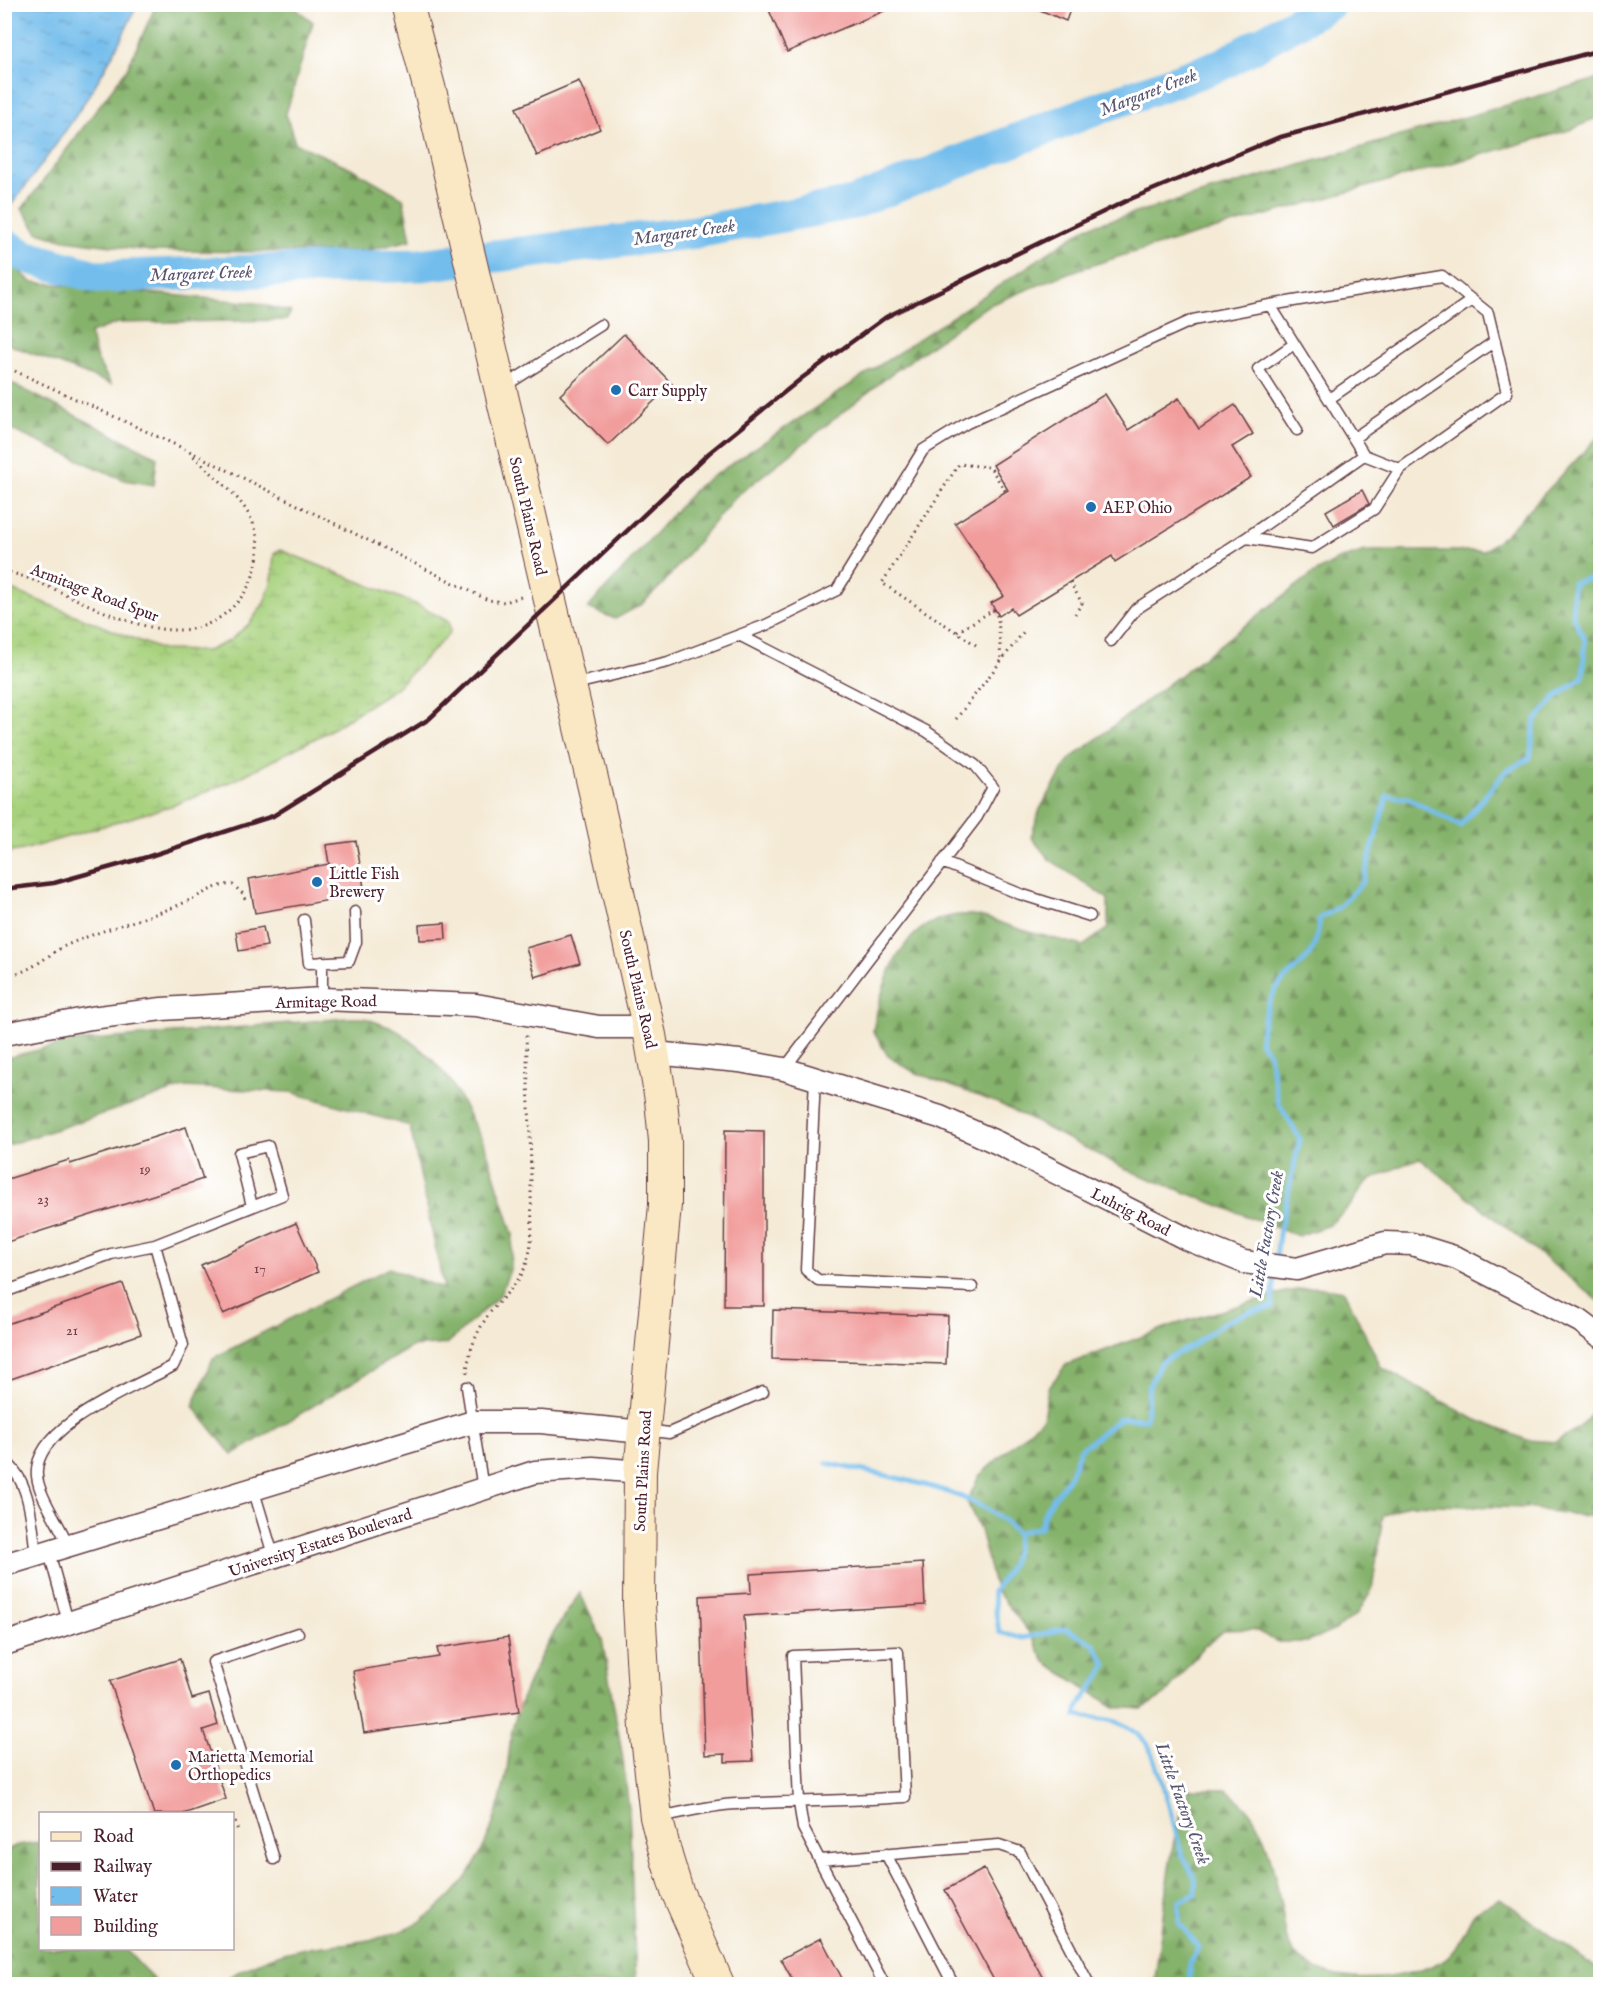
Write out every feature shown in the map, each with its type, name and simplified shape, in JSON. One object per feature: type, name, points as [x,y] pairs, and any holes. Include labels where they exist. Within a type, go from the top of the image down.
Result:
[{"type":"main road","name":"South Plains Road","points":[[407,4],[500,388],[651,1040],[665,1142],[665,1205],[640,1472],[639,1605],[646,1728],[656,1817],[677,1891],[718,1984]]},
{"type":"street","name":"Armitage Road","points":[[4,1034],[91,1018],[162,1009],[322,999],[476,1005],[599,1027],[651,1040]]},
{"type":"street","name":"Luhrig Road","points":[[651,1040],[784,1069],[940,1117],[998,1143],[1187,1239],[1244,1262],[1298,1269],[1385,1243],[1412,1244],[1466,1263],[1571,1316],[1600,1336]]},
{"type":"street","points":[[4,1565],[472,1422],[541,1422],[643,1431]]},
{"type":"street","name":"University Estates Boulevard","points":[[4,1644],[544,1471],[593,1468],[640,1472]]},
{"type":"lane","points":[[568,686],[668,662],[739,635],[837,590],[923,450],[954,430],[1193,320],[1442,276],[1488,314],[1507,393],[1400,469],[1374,509],[1312,548],[1246,538]]},
{"type":"lane","points":[[1329,399],[1472,300]]},
{"type":"lane","points":[[1270,305],[1365,455],[1400,469]]},
{"type":"lane","points":[[500,388],[601,325]]},
{"type":"lane","points":[[1354,438],[1495,341]]},
{"type":"lane","points":[[1294,344],[1258,369],[1297,430]]},
{"type":"lane","points":[[1111,641],[1136,609],[1246,538],[1365,455]]},
{"type":"lane","points":[[739,635],[926,731],[975,765],[993,787],[977,817],[784,1069]]},
{"type":"lane","points":[[942,862],[1020,894],[1090,916]]},
{"type":"lane","points":[[304,920],[309,963],[349,961],[357,942],[355,912]]},
{"type":"lane","points":[[322,962],[322,999]]},
{"type":"lane","points":[[815,1078],[806,1270],[818,1280],[972,1287]]},
{"type":"lane","points":[[4,1292],[111,1254],[155,1245],[282,1196],[268,1146],[239,1153],[252,1206]]},
{"type":"lane","points":[[68,1622],[37,1477],[41,1452],[61,1429],[173,1366],[182,1353],[183,1345],[155,1245]]},
{"type":"lane","points":[[467,1387],[483,1489]]},
{"type":"lane","points":[[643,1431],[669,1433],[763,1392]]},
{"type":"lane","points":[[4,1461],[12,1466],[21,1482],[51,1551]]},
{"type":"lane","points":[[253,1488],[273,1558]]},
{"type":"lane","points":[[274,1859],[213,1662],[298,1633]]},
{"type":"lane","points":[[656,1817],[735,1804],[799,1803],[905,1797],[898,1652],[793,1656],[799,1803],[803,1828],[884,1984]]},
{"type":"lane","points":[[820,1860],[999,1845],[1020,1852],[1089,1984]]},
{"type":"lane","points":[[886,1854],[952,1984]]},
{"type":"path","points":[[4,366],[189,451],[488,600],[505,602],[546,589]]},
{"type":"path","name":"Armitage Road Spur","points":[[4,571],[29,578],[146,627],[187,632],[210,625],[228,612],[248,586],[258,556],[258,541],[251,514],[189,451]]},
{"type":"path","points":[[976,645],[882,583],[959,464],[990,467],[1005,492]]},
{"type":"path","points":[[1070,582],[1082,603],[1075,614]]},
{"type":"path","points":[[957,632],[994,609],[998,617],[1001,660]]},
{"type":"path","points":[[956,719],[1025,630]]},
{"type":"path","points":[[17,973],[24,972],[47,956],[86,936],[155,915],[221,885],[233,885],[245,899]]},
{"type":"path","points":[[467,1387],[470,1351],[491,1311],[518,1280],[526,1266],[532,1231],[525,1014]]},
{"type":"path","points":[[235,1822],[238,1831]]},
{"type":"green space","points":[[156,5],[291,5],[313,22],[286,114],[295,143],[351,168],[403,198],[411,240],[369,250],[337,252],[151,251],[65,240],[38,232],[22,209],[127,69]]},
{"type":"green space","points":[[1600,78],[1600,116],[1573,129],[1124,255],[1068,273],[987,306],[894,372],[734,498],[662,585],[641,605],[615,619],[588,608],[698,486],[1087,227]]},
{"type":"green space","points":[[4,258],[32,282],[256,303],[291,312],[286,320],[118,323],[90,333],[97,360],[111,384],[5,343]]},
{"type":"green space","points":[[5,380],[157,457],[154,485],[124,480],[5,427]]},
{"type":"green space","points":[[1600,435],[1600,1302],[1419,1158],[1366,1182],[1350,1206],[1329,1225],[1298,1236],[1130,1171],[1000,1104],[914,1072],[888,1056],[873,1031],[883,989],[901,951],[914,935],[930,924],[949,917],[972,915],[1083,946],[1108,928],[1108,899],[1049,859],[1031,837],[1040,809],[1069,760],[1311,575],[1338,560],[1365,551],[1483,551],[1506,534]]},
{"type":"green space","points":[[280,550],[418,605],[449,622],[450,633],[396,688],[327,732],[237,779],[174,805],[23,850],[5,853],[5,587],[162,650],[207,651],[229,641],[250,623],[264,603],[272,580],[274,554]]},
{"type":"green space","points":[[365,1018],[397,1030],[429,1056],[450,1080],[485,1145],[513,1235],[511,1267],[500,1295],[447,1344],[411,1347],[232,1455],[193,1406],[213,1358],[389,1268],[444,1289],[410,1126],[291,1092],[184,1087],[5,1146],[5,1058],[71,1042]]},
{"type":"green space","points":[[1315,1287],[1344,1291],[1381,1367],[1472,1418],[1527,1440],[1556,1442],[1581,1426],[1600,1404],[1600,1518],[1526,1508],[1408,1504],[1383,1516],[1372,1590],[1358,1613],[1335,1630],[1308,1642],[1278,1642],[1253,1629],[1224,1630],[1201,1649],[1166,1694],[1142,1709],[1114,1707],[1045,1662],[1031,1635],[995,1589],[980,1530],[967,1502],[979,1476],[1043,1418],[1048,1388],[1066,1365],[1173,1325],[1285,1292]]},
{"type":"green space","points":[[580,1593],[602,1639],[622,1753],[629,1809],[636,1984],[218,1984],[237,1972],[268,1958],[301,1949],[363,1941],[394,1934],[421,1921],[454,1892],[467,1877],[477,1860],[494,1822],[506,1774],[513,1726],[532,1673],[549,1640]]},
{"type":"green space","points":[[1189,1789],[1226,1789],[1246,1807],[1265,1841],[1276,1880],[1289,1945],[1301,1959],[1317,1969],[1337,1976],[1380,1978],[1422,1969],[1440,1962],[1452,1953],[1475,1912],[1500,1898],[1600,1971],[1600,1984],[1154,1984],[1170,1861]]},
{"type":"green space","points":[[39,1842],[39,1950],[126,1950],[158,1984],[5,1984],[5,1851],[17,1845]]},
{"type":"water","points":[[10,5],[137,5],[94,87],[60,139],[5,213],[4,13]]},
{"type":"building","points":[[781,4],[898,5],[787,52],[769,10]]},
{"type":"building","points":[[1026,4],[1072,4],[1066,21]]},
{"type":"building","points":[[579,81],[600,129],[537,156],[516,108]]},
{"type":"building","name":"Carr Supply","points":[[624,334],[672,384],[608,445],[560,395]]},
{"type":"building","name":"AEP Ohio","points":[[1105,394],[1128,430],[1179,398],[1199,429],[1235,405],[1253,434],[1232,447],[1251,477],[1115,562],[1112,556],[1016,615],[1011,608],[999,616],[991,603],[1004,596],[955,523],[1008,490],[993,465]]},
{"type":"building","points":[[1362,490],[1369,504],[1334,525],[1326,511]]},
{"type":"building","name":"Little Fish Brewery","points":[[356,841],[365,894],[255,913],[249,879],[329,864],[326,845]]},
{"type":"building","points":[[445,923],[446,939],[420,940],[419,925]]},
{"type":"building","points":[[263,927],[267,946],[239,951],[236,932]]},
{"type":"building","points":[[571,935],[580,963],[535,977],[526,948]]},
{"type":"building","points":[[186,1127],[203,1179],[4,1243],[4,1180],[69,1160],[70,1164]]},
{"type":"building","points":[[725,1130],[764,1131],[764,1306],[724,1306]]},
{"type":"building","points":[[296,1223],[318,1272],[223,1314],[201,1265]]},
{"type":"building","points":[[123,1284],[141,1334],[8,1380],[4,1371],[4,1325]]},
{"type":"building","points":[[773,1310],[948,1316],[946,1364],[772,1359]]},
{"type":"building","points":[[923,1563],[925,1605],[744,1616],[753,1761],[725,1762],[725,1754],[705,1755],[700,1596],[751,1593],[750,1574]]},
{"type":"building","points":[[508,1637],[519,1712],[364,1733],[353,1671],[439,1657],[437,1648]]},
{"type":"building","name":"Marietta Memorial Orthopedics","points":[[180,1659],[192,1699],[209,1694],[218,1725],[203,1730],[226,1799],[189,1812],[153,1812],[110,1681]]},
{"type":"building","points":[[984,1869],[1046,1984],[996,1984],[945,1890]]},
{"type":"building","points":[[821,1938],[845,1984],[795,1984],[781,1959]]},
{"type":"waterway","name":"Margaret Creek","points":[[4,244],[27,257],[98,277],[420,265],[696,232],[853,203],[1107,105],[1221,65],[1329,4]]},
{"type":"waterway","name":"Little Factory Creek","points":[[1276,1259],[1279,1234],[1300,1139],[1278,1102],[1269,1053],[1260,1042],[1267,1007],[1272,996],[1283,980],[1310,954],[1320,918],[1338,908],[1363,882],[1387,796],[1408,798],[1460,826],[1505,772],[1530,758],[1535,721],[1556,697],[1583,677],[1585,640],[1573,616],[1573,583],[1600,576]]},
{"type":"waterway","name":"Little Factory Creek","points":[[1190,1984],[1190,1962],[1199,1947],[1179,1923],[1179,1902],[1195,1894],[1195,1882],[1181,1851],[1160,1774],[1149,1747],[1143,1739],[1126,1726],[1076,1715],[1106,1664],[1094,1644],[1066,1629],[1023,1638],[999,1632],[993,1592],[1011,1564],[1016,1550],[1017,1533],[1040,1527],[1046,1508],[1069,1478],[1080,1450],[1120,1418],[1146,1419],[1149,1386],[1161,1362],[1192,1346],[1225,1322],[1249,1312],[1272,1307],[1275,1272]]},
{"type":"waterway","points":[[827,1463],[902,1479],[954,1494],[999,1517],[1017,1533]]},
{"type":"railway","points":[[4,889],[54,883],[147,857],[273,816],[429,719],[709,453],[802,378],[886,317],[1128,200],[1277,138],[1600,50]]},
{"type":"place","name":"Carr Supply","points":[[616,390]]},
{"type":"place","name":"AEP Ohio","points":[[1091,507]]},
{"type":"place","name":"Little Fish Brewery","points":[[317,882]]},
{"type":"place","name":"Marietta Memorial Orthopedics","points":[[176,1765]]}]
